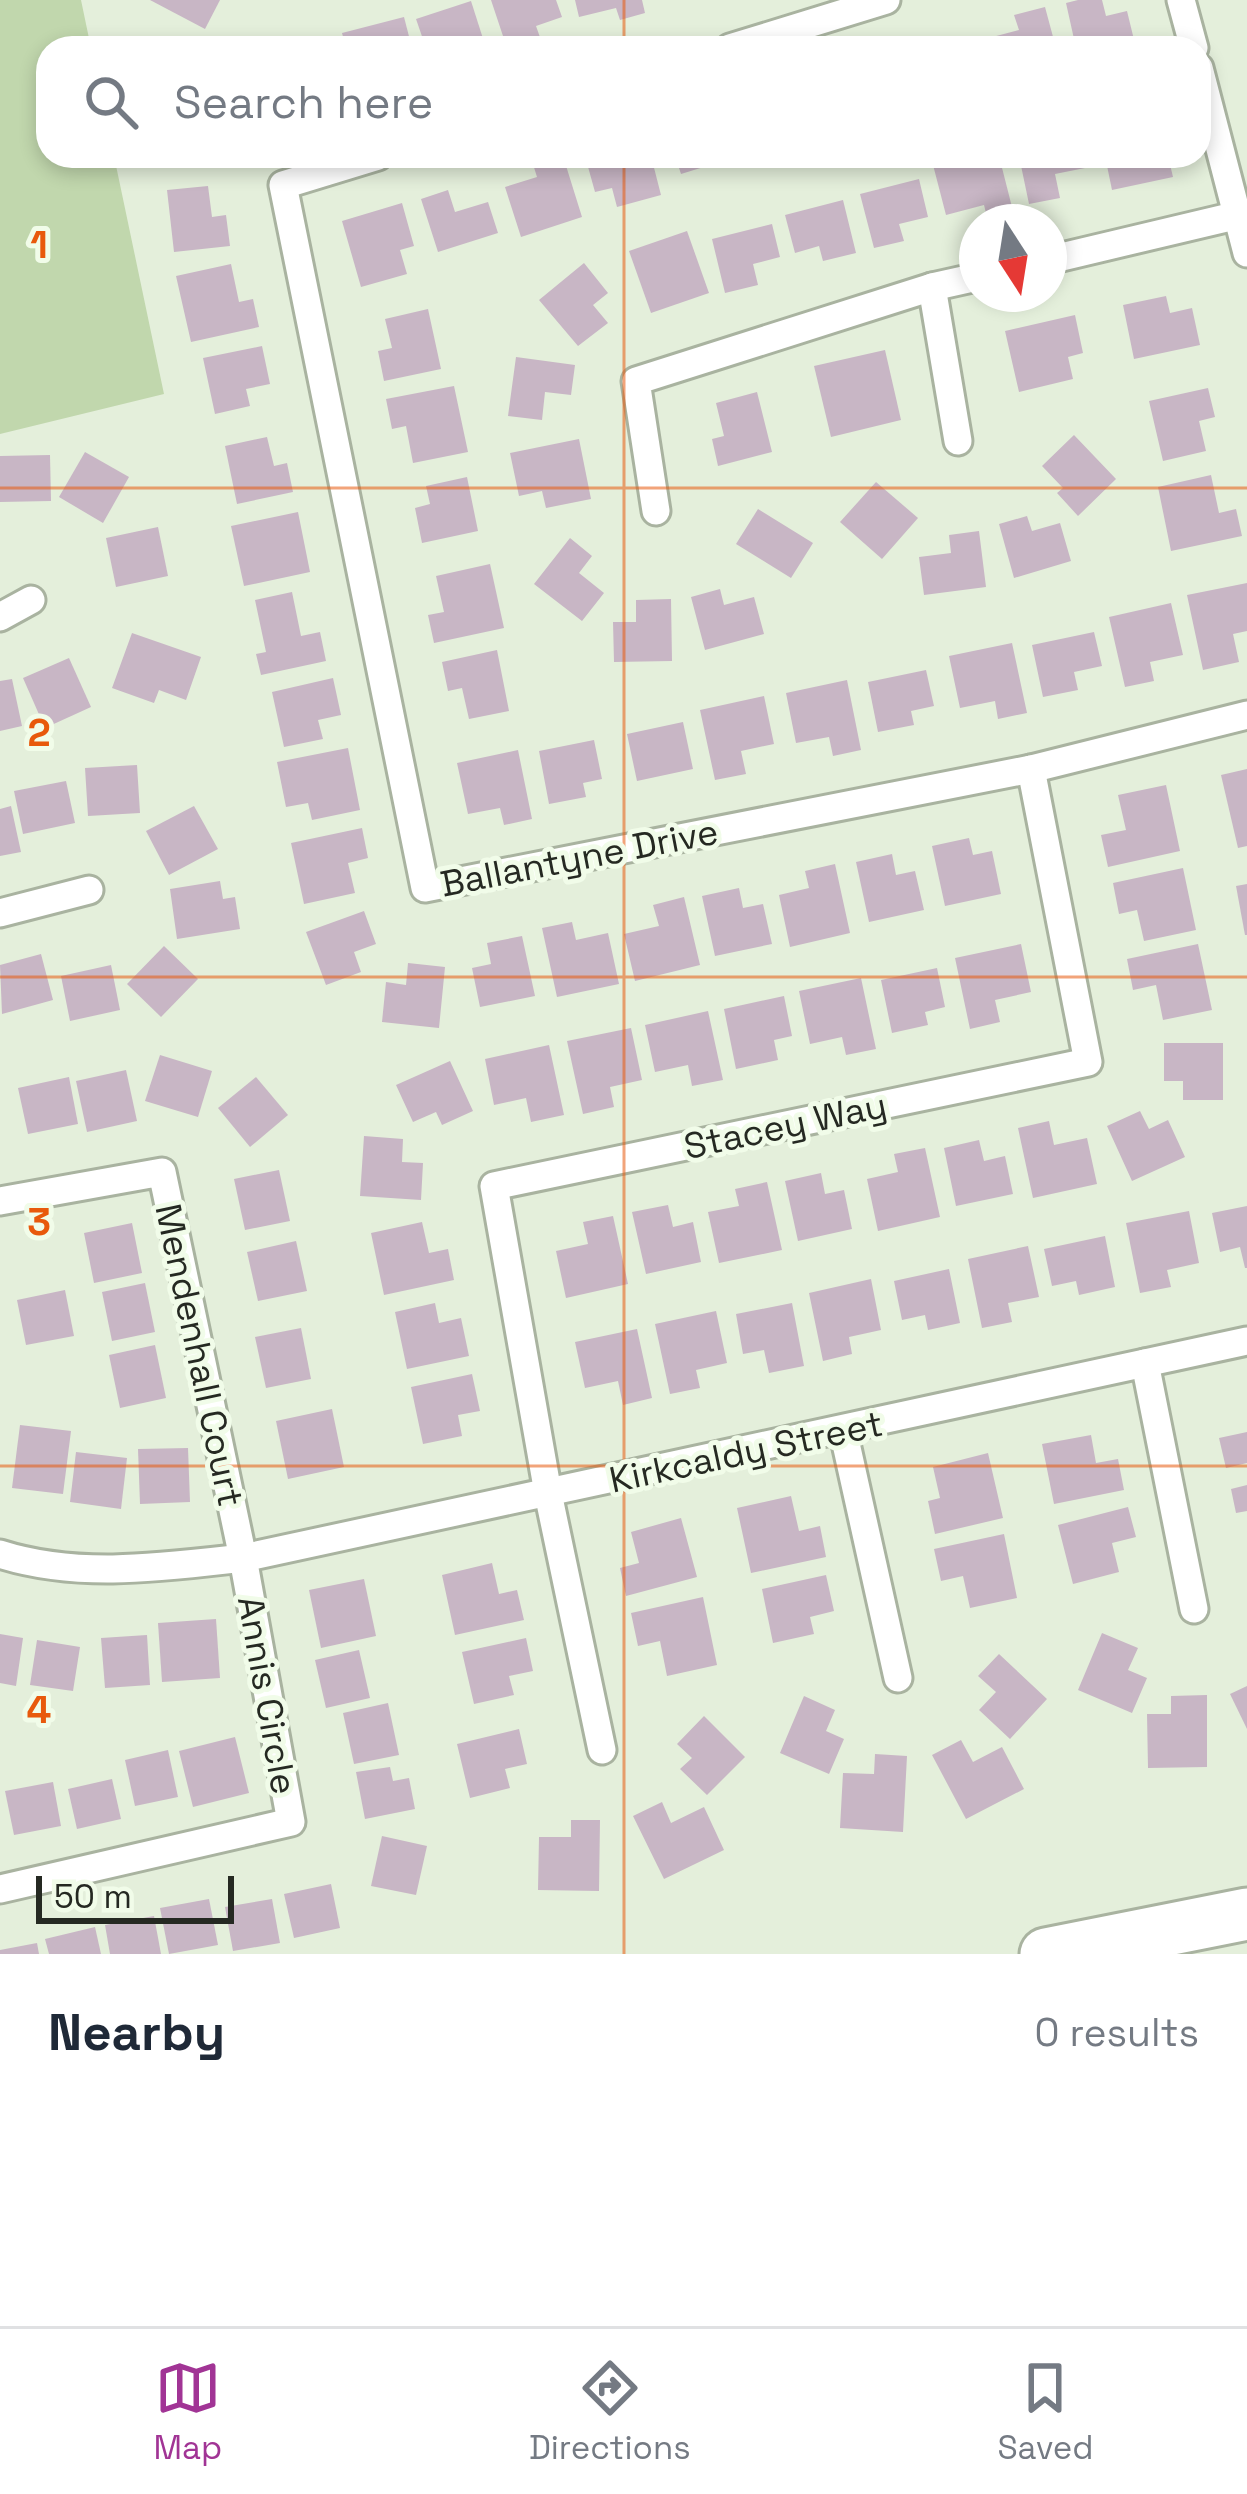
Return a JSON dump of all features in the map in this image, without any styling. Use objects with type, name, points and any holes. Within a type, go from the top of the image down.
[{"type":"highway","points":[[1046,1954],[1247,1914]]},
{"type":"street","points":[[769,36],[886,0]]},
{"type":"street","points":[[1180,0],[1190,36]]},
{"type":"street","points":[[1211,108],[1243,214],[1247,253]]},
{"type":"street","name":"Ballantyne Drive","points":[[339,168],[283,185],[424,889],[1031,769],[1247,715]]},
{"type":"street","points":[[1067,256],[1243,214]]},
{"type":"street","points":[[656,512],[636,382],[959,281]]},
{"type":"street","points":[[932,287],[958,441]]},
{"type":"street","points":[[0,617],[32,600]]},
{"type":"street","name":"Stacey Way","points":[[548,1493],[494,1186],[1088,1062],[1031,769]]},
{"type":"street","points":[[0,913],[89,890]]},
{"type":"street","name":"Mendenhall Court","points":[[0,1201],[162,1172],[244,1558]]},
{"type":"street","name":"Kirkcaldy Street","points":[[0,1553],[29,1563],[140,1570],[244,1558],[1247,1341]]},
{"type":"street","points":[[1145,1363],[1194,1609]]},
{"type":"street","points":[[843,1430],[898,1678]]},
{"type":"street","points":[[548,1493],[602,1750]]},
{"type":"street","name":"Annis Circle","points":[[0,1889],[291,1822],[244,1558]]},
{"type":"green space","points":[[0,0],[81,0],[88,36],[36,36],[36,168],[117,168],[164,394],[0,434]]},
{"type":"building","points":[[150,0],[220,0],[205,29]]},
{"type":"building","points":[[491,0],[556,0],[562,17],[536,26],[540,36],[503,36]]},
{"type":"building","points":[[575,0],[642,0],[645,13],[620,20],[616,8],[579,17]]},
{"type":"building","points":[[1102,0],[1106,16],[1127,11],[1133,36],[1073,36],[1066,3]]},
{"type":"building","points":[[471,1],[482,36],[422,36],[416,19]]},
{"type":"building","points":[[1045,7],[1053,36],[996,36],[1019,30],[1014,15]]},
{"type":"building","points":[[404,17],[409,36],[343,36]]},
{"type":"building","points":[[534,168],[567,168],[582,217],[521,237],[505,187],[537,177]]},
{"type":"building","points":[[588,168],[654,168],[661,195],[617,207],[612,188],[595,192]]},
{"type":"building","points":[[934,168],[1002,168],[1011,204],[959,204],[959,212],[946,215]]},
{"type":"building","points":[[1022,168],[1085,168],[1055,174],[1060,198],[1029,204]]},
{"type":"building","points":[[1107,168],[1171,168],[1173,177],[1112,190]]},
{"type":"building","points":[[919,179],[928,217],[899,224],[904,241],[874,248],[860,194]]},
{"type":"building","points":[[208,186],[212,217],[226,215],[230,246],[174,252],[167,190]]},
{"type":"building","points":[[448,190],[455,212],[488,202],[498,233],[438,252],[421,199]]},
{"type":"building","points":[[843,200],[856,253],[823,261],[819,246],[795,253],[785,215]]},
{"type":"building","points":[[402,203],[414,246],[400,250],[407,274],[361,287],[342,221]]},
{"type":"building","points":[[772,224],[780,257],[753,264],[758,285],[725,293],[712,239]]},
{"type":"building","points":[[687,231],[709,293],[651,313],[629,251]]},
{"type":"building","points":[[584,263],[608,293],[593,305],[608,323],[578,346],[539,300]]},
{"type":"building","points":[[231,264],[239,302],[253,299],[259,327],[191,342],[176,276]]},
{"type":"building","points":[[1166,296],[1170,313],[1192,308],[1200,345],[1134,359],[1123,305]]},
{"type":"building","points":[[428,309],[441,369],[384,381],[378,351],[392,348],[385,319]]},
{"type":"building","points":[[1075,315],[1083,353],[1068,357],[1073,379],[1019,392],[1005,331]]},
{"type":"building","points":[[262,346],[270,384],[246,389],[250,406],[215,414],[203,358]]},
{"type":"building","points":[[885,350],[901,420],[831,437],[814,366]]},
{"type":"building","points":[[516,357],[575,365],[571,395],[545,392],[542,420],[508,416]]},
{"type":"building","points":[[454,386],[468,452],[413,463],[406,426],[392,429],[386,399]]},
{"type":"building","points":[[1208,388],[1215,417],[1199,421],[1206,451],[1163,461],[1149,401]]},
{"type":"building","points":[[757,392],[772,452],[718,466],[712,439],[724,436],[716,403]]},
{"type":"building","points":[[1074,435],[1116,479],[1078,516],[1057,493],[1063,488],[1042,466]]},
{"type":"building","points":[[267,437],[274,466],[287,463],[293,492],[237,504],[225,446]]},
{"type":"building","points":[[579,439],[591,499],[546,508],[542,491],[519,496],[510,453]]},
{"type":"building","points":[[85,452],[129,477],[103,523],[59,497]]},
{"type":"building","points":[[50,455],[51,501],[0,502],[0,456]]},
{"type":"building","points":[[1211,475],[1219,513],[1236,509],[1242,536],[1171,551],[1158,487]]},
{"type":"building","points":[[467,477],[478,531],[422,543],[415,508],[430,504],[426,486]]},
{"type":"building","points":[[876,482],[918,518],[882,559],[840,522]]},
{"type":"building","points":[[758,509],[813,543],[791,578],[736,544]]},
{"type":"building","points":[[298,512],[310,572],[244,586],[231,526]]},
{"type":"building","points":[[1027,516],[1032,531],[1060,523],[1071,561],[1014,578],[999,524]]},
{"type":"building","points":[[158,527],[168,576],[116,587],[106,538]]},
{"type":"building","points":[[979,531],[986,587],[924,595],[919,557],[951,553],[949,535]]},
{"type":"building","points":[[570,538],[592,556],[579,573],[604,593],[582,621],[534,584]]},
{"type":"building","points":[[490,564],[504,628],[434,643],[428,615],[444,612],[436,576]]},
{"type":"building","points":[[1247,583],[1247,631],[1233,634],[1239,662],[1203,670],[1187,595]]},
{"type":"building","points":[[720,589],[724,605],[754,597],[764,634],[705,650],[691,597]]},
{"type":"building","points":[[292,592],[301,636],[320,632],[326,661],[261,675],[256,654],[266,652],[255,600]]},
{"type":"building","points":[[671,599],[672,661],[614,662],[613,622],[636,622],[636,600]]},
{"type":"building","points":[[1171,603],[1183,655],[1150,662],[1154,681],[1125,687],[1109,617]]},
{"type":"building","points":[[1094,632],[1102,666],[1074,672],[1078,690],[1043,697],[1032,645]]},
{"type":"building","points":[[132,633],[201,657],[186,700],[159,690],[154,703],[112,688]]},
{"type":"building","points":[[1012,643],[1027,713],[998,719],[995,701],[960,708],[949,656]]},
{"type":"building","points":[[497,650],[509,711],[469,719],[462,688],[448,691],[442,662]]},
{"type":"building","points":[[69,658],[91,707],[45,728],[23,678]]},
{"type":"building","points":[[926,670],[934,706],[911,711],[914,725],[878,732],[868,682]]},
{"type":"building","points":[[333,678],[341,715],[318,720],[323,739],[284,747],[272,692]]},
{"type":"building","points":[[12,679],[22,726],[0,731],[0,681]]},
{"type":"building","points":[[847,680],[861,750],[833,756],[829,737],[796,743],[786,693]]},
{"type":"building","points":[[764,696],[774,744],[741,751],[746,774],[715,780],[700,710]]},
{"type":"building","points":[[683,722],[693,769],[637,781],[627,734]]},
{"type":"building","points":[[594,740],[602,779],[583,783],[586,797],[549,804],[539,751]]},
{"type":"building","points":[[348,748],[360,810],[312,820],[308,803],[286,807],[277,762]]},
{"type":"building","points":[[518,750],[532,819],[504,825],[500,808],[468,814],[457,763]]},
{"type":"building","points":[[137,765],[140,813],[88,816],[85,768]]},
{"type":"building","points":[[1247,769],[1247,846],[1238,848],[1221,775]]},
{"type":"building","points":[[66,781],[75,823],[23,834],[14,791]]},
{"type":"building","points":[[1166,785],[1180,851],[1108,867],[1101,835],[1126,830],[1118,795]]},
{"type":"building","points":[[11,806],[21,852],[0,856],[0,809]]},
{"type":"building","points":[[194,806],[218,849],[169,875],[146,831]]},
{"type":"building","points":[[362,828],[368,858],[348,863],[355,893],[304,904],[291,843]]},
{"type":"building","points":[[969,838],[973,855],[992,851],[1001,894],[945,906],[932,846]]},
{"type":"building","points":[[892,854],[896,875],[915,871],[924,910],[869,922],[856,862]]},
{"type":"building","points":[[835,864],[850,933],[790,947],[779,895],[809,888],[805,871]]},
{"type":"building","points":[[1183,868],[1196,930],[1144,941],[1137,910],[1119,914],[1113,883]]},
{"type":"building","points":[[220,881],[223,899],[235,897],[240,929],[177,939],[170,889]]},
{"type":"building","points":[[1247,884],[1247,935],[1245,935],[1236,886]]},
{"type":"building","points":[[739,888],[743,908],[763,904],[772,944],[715,956],[702,896]]},
{"type":"building","points":[[684,897],[700,965],[635,981],[624,934],[659,926],[653,905]]},
{"type":"building","points":[[364,911],[376,944],[354,952],[361,972],[326,985],[306,932]]},
{"type":"building","points":[[572,922],[576,940],[608,933],[619,984],[557,997],[542,928]]},
{"type":"building","points":[[522,936],[535,996],[480,1007],[472,968],[491,964],[487,943]]},
{"type":"building","points":[[1021,944],[1031,992],[995,1000],[1000,1022],[970,1029],[955,958]]},
{"type":"building","points":[[1198,944],[1212,1010],[1163,1020],[1156,985],[1133,990],[1127,959]]},
{"type":"building","points":[[164,946],[198,979],[161,1017],[127,984]]},
{"type":"building","points":[[41,954],[53,1000],[2,1014],[0,965]]},
{"type":"building","points":[[408,963],[445,967],[439,1028],[382,1022],[386,982],[406,985]]},
{"type":"building","points":[[111,965],[120,1010],[70,1021],[61,976]]},
{"type":"building","points":[[937,968],[945,1007],[925,1012],[928,1025],[892,1033],[881,980]]},
{"type":"building","points":[[861,978],[876,1049],[846,1055],[842,1037],[810,1044],[799,991]]},
{"type":"building","points":[[784,996],[792,1036],[774,1040],[778,1060],[736,1069],[724,1009]]},
{"type":"building","points":[[708,1011],[723,1080],[692,1086],[688,1065],[655,1072],[645,1025]]},
{"type":"building","points":[[631,1028],[642,1080],[610,1087],[614,1107],[583,1114],[567,1041]]},
{"type":"building","points":[[1164,1043],[1223,1043],[1223,1100],[1183,1100],[1183,1081],[1164,1081]]},
{"type":"building","points":[[549,1045],[564,1115],[531,1122],[526,1098],[494,1105],[485,1059]]},
{"type":"building","points":[[160,1055],[212,1071],[198,1117],[145,1101]]},
{"type":"building","points":[[450,1061],[473,1111],[442,1125],[436,1112],[413,1122],[396,1085]]},
{"type":"building","points":[[126,1070],[137,1121],[87,1132],[76,1081]]},
{"type":"building","points":[[69,1077],[78,1124],[28,1134],[18,1088]]},
{"type":"building","points":[[256,1077],[288,1115],[250,1147],[218,1108]]},
{"type":"building","points":[[1140,1111],[1149,1129],[1168,1120],[1185,1157],[1132,1181],[1107,1126]]},
{"type":"building","points":[[1049,1121],[1054,1145],[1087,1138],[1097,1184],[1033,1198],[1018,1128]]},
{"type":"building","points":[[364,1136],[403,1139],[402,1162],[423,1163],[421,1200],[360,1196]]},
{"type":"building","points":[[979,1140],[984,1161],[1005,1156],[1013,1194],[956,1206],[944,1148]]},
{"type":"building","points":[[925,1148],[940,1217],[878,1231],[867,1179],[898,1172],[894,1154]]},
{"type":"building","points":[[279,1170],[290,1221],[245,1230],[234,1179]]},
{"type":"building","points":[[821,1173],[825,1194],[844,1190],[852,1229],[798,1241],[785,1181]]},
{"type":"building","points":[[767,1182],[782,1250],[719,1263],[708,1212],[739,1206],[735,1189]]},
{"type":"building","points":[[668,1205],[673,1227],[693,1222],[701,1262],[646,1274],[632,1212]]},
{"type":"building","points":[[1247,1206],[1245,1268],[1240,1247],[1220,1252],[1212,1213]]},
{"type":"building","points":[[1189,1211],[1199,1263],[1167,1270],[1171,1287],[1140,1293],[1126,1223]]},
{"type":"building","points":[[613,1216],[628,1284],[566,1298],[556,1251],[588,1244],[583,1222]]},
{"type":"building","points":[[422,1222],[429,1253],[448,1249],[454,1280],[384,1295],[371,1233]]},
{"type":"building","points":[[132,1223],[142,1273],[94,1283],[84,1233]]},
{"type":"building","points":[[1105,1236],[1115,1287],[1079,1295],[1076,1281],[1052,1286],[1044,1249]]},
{"type":"building","points":[[296,1241],[307,1291],[258,1301],[247,1252]]},
{"type":"building","points":[[1028,1246],[1039,1297],[1008,1303],[1012,1322],[982,1328],[968,1259]]},
{"type":"building","points":[[949,1269],[960,1323],[928,1330],[925,1315],[902,1320],[894,1281]]},
{"type":"building","points":[[871,1279],[881,1330],[849,1337],[852,1354],[823,1361],[809,1293]]},
{"type":"building","points":[[145,1283],[155,1332],[112,1341],[102,1292]]},
{"type":"building","points":[[65,1290],[74,1336],[26,1345],[17,1300]]},
{"type":"building","points":[[435,1303],[439,1323],[461,1318],[469,1356],[407,1369],[395,1312]]},
{"type":"building","points":[[792,1303],[804,1366],[769,1373],[764,1350],[743,1354],[736,1314]]},
{"type":"building","points":[[716,1311],[727,1363],[696,1370],[700,1388],[670,1394],[655,1324]]},
{"type":"building","points":[[301,1328],[311,1379],[266,1388],[255,1337]]},
{"type":"building","points":[[637,1329],[652,1398],[623,1405],[618,1381],[585,1388],[575,1342]]},
{"type":"building","points":[[155,1345],[166,1398],[120,1408],[109,1355]]},
{"type":"building","points":[[472,1374],[480,1411],[458,1415],[462,1436],[423,1444],[411,1387]]},
{"type":"building","points":[[332,1409],[344,1467],[288,1479],[276,1421]]},
{"type":"building","points":[[20,1425],[71,1431],[63,1494],[12,1488]]},
{"type":"building","points":[[1247,1432],[1247,1463],[1226,1468],[1219,1438]]},
{"type":"building","points":[[1091,1435],[1096,1463],[1118,1459],[1124,1490],[1054,1504],[1042,1444]]},
{"type":"building","points":[[188,1448],[190,1502],[140,1504],[138,1449]]},
{"type":"building","points":[[76,1452],[127,1458],[121,1509],[70,1502]]},
{"type":"building","points":[[988,1453],[1003,1518],[935,1534],[928,1501],[940,1498],[933,1467]]},
{"type":"building","points":[[1247,1485],[1247,1511],[1236,1513],[1231,1489]]},
{"type":"building","points":[[791,1496],[799,1531],[820,1526],[826,1557],[751,1573],[737,1508]]},
{"type":"building","points":[[1128,1507],[1136,1537],[1112,1543],[1119,1572],[1073,1584],[1058,1525]]},
{"type":"building","points":[[681,1518],[697,1577],[626,1596],[620,1568],[639,1563],[631,1532]]},
{"type":"building","points":[[1004,1534],[1017,1598],[970,1608],[963,1576],[941,1581],[934,1549]]},
{"type":"building","points":[[492,1563],[499,1594],[517,1590],[524,1620],[455,1635],[442,1575]]},
{"type":"building","points":[[826,1575],[834,1611],[810,1617],[814,1634],[773,1643],[762,1589]]},
{"type":"building","points":[[364,1579],[376,1636],[321,1648],[309,1590]]},
{"type":"building","points":[[703,1597],[717,1665],[667,1676],[660,1641],[638,1646],[631,1613]]},
{"type":"building","points":[[216,1619],[220,1678],[162,1682],[158,1623]]},
{"type":"building","points":[[1102,1633],[1138,1648],[1128,1670],[1147,1678],[1132,1713],[1078,1690]]},
{"type":"building","points":[[0,1634],[23,1638],[16,1686],[0,1683]]},
{"type":"building","points":[[147,1635],[150,1685],[105,1688],[101,1638]]},
{"type":"building","points":[[526,1638],[533,1671],[509,1676],[514,1695],[474,1704],[462,1652]]},
{"type":"building","points":[[37,1640],[80,1647],[73,1691],[30,1685]]},
{"type":"building","points":[[359,1650],[370,1698],[326,1708],[315,1660]]},
{"type":"building","points":[[999,1654],[1047,1699],[1010,1739],[979,1710],[996,1692],[978,1676]]},
{"type":"building","points":[[1247,1686],[1247,1729],[1230,1694]]},
{"type":"building","points":[[1207,1695],[1207,1767],[1148,1768],[1147,1714],[1171,1714],[1171,1696]]},
{"type":"building","points":[[804,1696],[835,1710],[826,1731],[844,1739],[829,1774],[780,1753]]},
{"type":"building","points":[[388,1703],[399,1755],[354,1764],[343,1713]]},
{"type":"building","points":[[704,1716],[745,1757],[707,1795],[680,1769],[692,1758],[677,1744]]},
{"type":"building","points":[[519,1729],[527,1764],[505,1769],[510,1788],[470,1798],[457,1744]]},
{"type":"building","points":[[235,1737],[249,1793],[193,1807],[179,1751]]},
{"type":"building","points":[[961,1740],[973,1762],[1002,1747],[1024,1789],[966,1819],[932,1755]]},
{"type":"building","points":[[168,1750],[178,1797],[135,1806],[125,1760]]},
{"type":"building","points":[[875,1754],[907,1756],[903,1832],[840,1828],[843,1773],[874,1774]]},
{"type":"building","points":[[390,1767],[393,1781],[409,1778],[415,1809],[365,1819],[356,1772]]},
{"type":"building","points":[[112,1779],[121,1819],[77,1829],[68,1789]]},
{"type":"building","points":[[53,1782],[61,1826],[14,1835],[5,1791]]},
{"type":"building","points":[[662,1802],[671,1823],[704,1807],[724,1850],[664,1879],[633,1816]]},
{"type":"building","points":[[571,1820],[600,1820],[599,1891],[538,1890],[539,1837],[571,1837]]},
{"type":"building","points":[[382,1836],[427,1846],[416,1895],[371,1886]]},
{"type":"building","points":[[331,1884],[340,1928],[294,1938],[284,1894]]},
{"type":"building","points":[[209,1899],[218,1945],[169,1954],[160,1908]]},
{"type":"building","points":[[272,1899],[280,1943],[233,1951],[225,1907]]},
{"type":"building","points":[[154,1916],[161,1954],[110,1954],[105,1925]]},
{"type":"building","points":[[95,1927],[101,1954],[49,1954],[45,1939]]},
{"type":"building","points":[[37,1943],[39,1954],[0,1954],[0,1950]]}]
